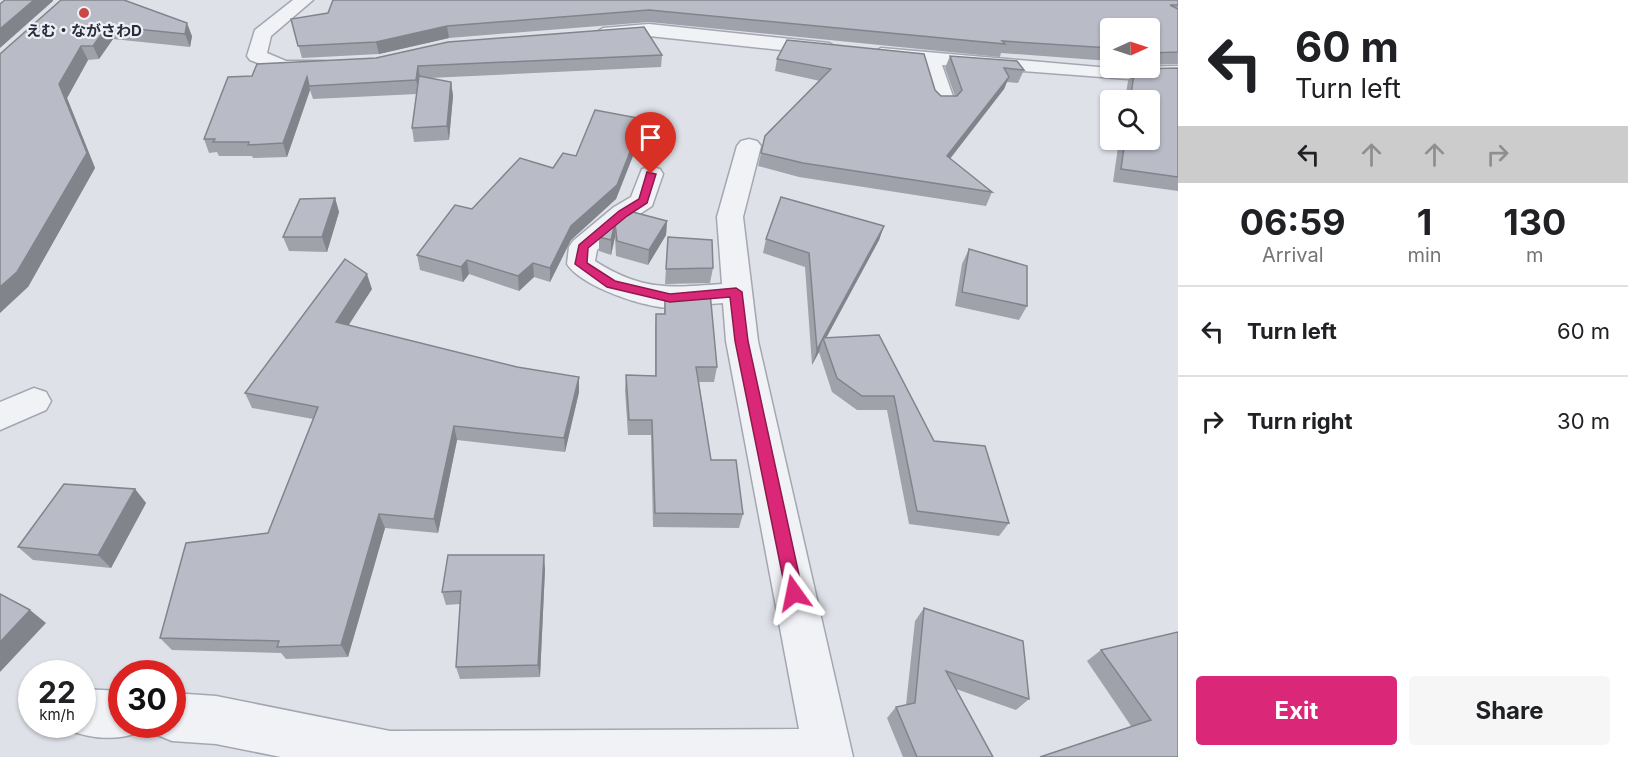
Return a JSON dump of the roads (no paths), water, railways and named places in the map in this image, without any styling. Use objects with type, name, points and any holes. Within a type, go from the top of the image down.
[{"type":"street","points":[[304,0],[262,34],[257,56],[284,67],[332,64]]},
{"type":"street","points":[[583,35],[649,30],[930,59],[1141,74],[1178,72]]},
{"type":"street","points":[[930,59],[944,102]]},
{"type":"street","points":[[186,718],[216,720],[390,755],[828,755],[742,341],[730,217],[749,146]]},
{"type":"street","points":[[651,174],[643,201],[623,213],[583,247],[581,264],[611,284],[670,298],[736,292]]},
{"type":"street","points":[[0,417],[34,401]]},
{"type":"place","name":"えむ・ながさわD","points":[[84,13]]}]
